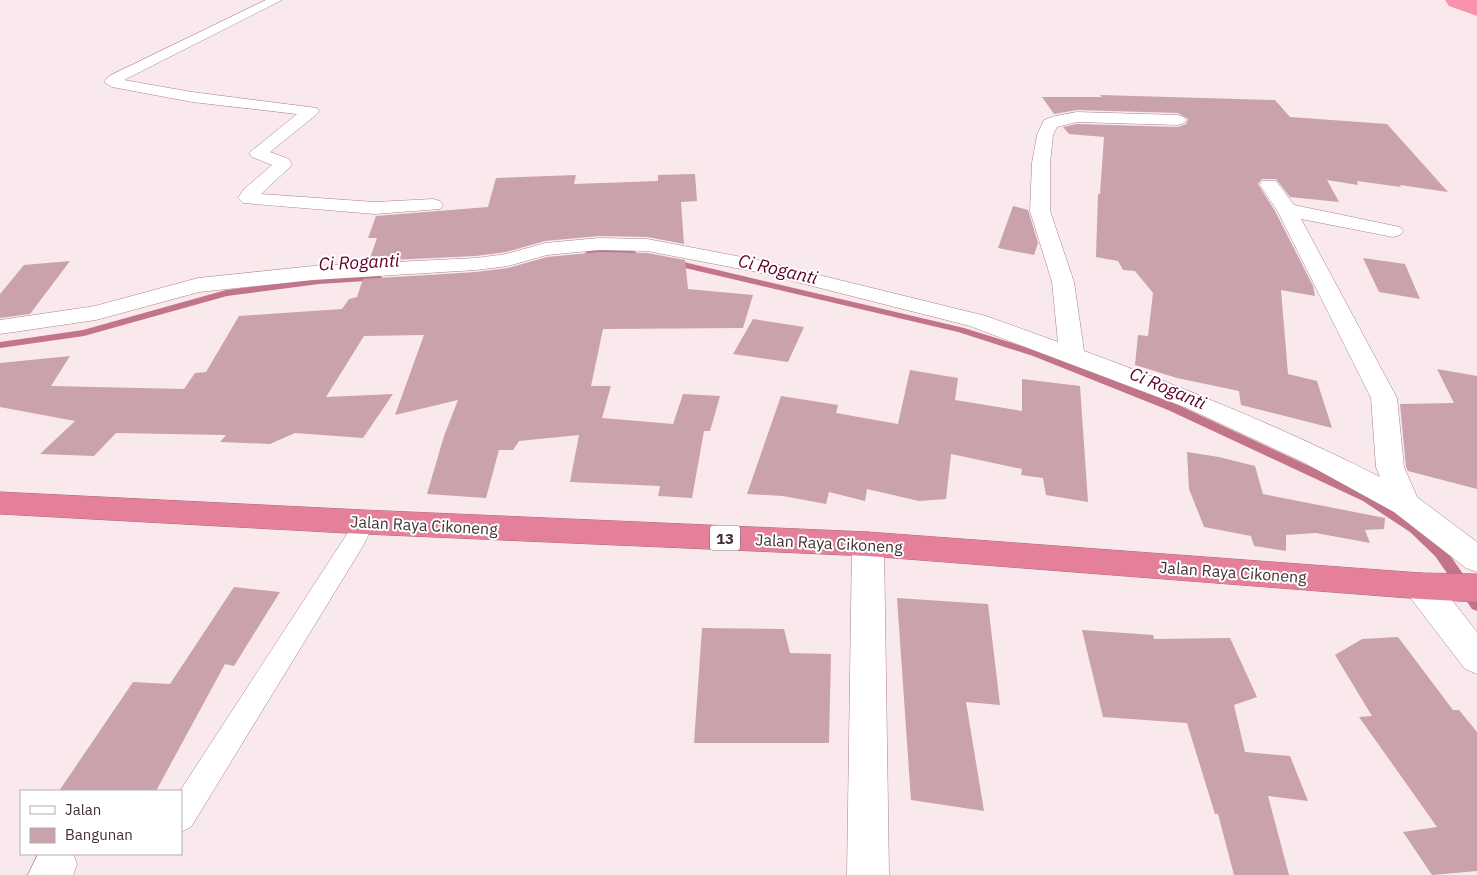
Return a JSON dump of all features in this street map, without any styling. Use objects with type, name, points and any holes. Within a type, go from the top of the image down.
[{"type":"highway","name":"Jalan Raya Cikoneng","points":[[0,503],[364,522],[868,544],[1449,587]]},
{"type":"street","points":[[276,0],[112,82],[192,97],[312,111],[258,153],[283,163],[283,165],[252,193],[248,198],[250,199],[376,208],[433,205]]},
{"type":"street","points":[[1072,355],[1063,282],[1040,211],[1041,163],[1045,135],[1050,124],[1061,119],[1077,117],[1178,120]]},
{"type":"street","points":[[1269,185],[1287,210],[1384,398],[1390,467],[1405,504]]},
{"type":"street","points":[[1287,210],[1393,231]]},
{"type":"street","points":[[0,327],[96,313],[198,285],[313,273],[476,264],[508,260],[545,249],[618,244],[647,245],[758,266],[978,321],[1072,355],[1196,402],[1304,451],[1405,504],[1477,559]]},
{"type":"street","points":[[868,544],[868,875]]},
{"type":"street","points":[[1449,587],[1477,658]]},
{"type":"lane","points":[[182,815],[350,548],[364,522]]},
{"type":"building","points":[[1100,95],[1275,100],[1290,117],[1387,124],[1448,192],[1400,185],[1401,187],[1357,181],[1358,185],[1327,180],[1339,202],[1290,197],[1276,179],[1262,179],[1258,184],[1275,211],[1313,286],[1315,296],[1281,290],[1288,374],[1317,381],[1332,428],[1241,405],[1239,391],[1177,378],[1135,365],[1138,335],[1148,336],[1153,293],[1135,271],[1123,270],[1118,261],[1096,257],[1098,194],[1100,194],[1104,137],[1069,134],[1063,127],[1077,124],[1178,127],[1186,124],[1188,119],[1178,113],[1077,110],[1054,114],[1042,97],[1102,97]]},
{"type":"building","points":[[695,174],[697,201],[681,202],[684,244],[647,237],[599,236],[545,241],[506,252],[476,256],[369,261],[377,238],[368,238],[376,216],[488,207],[496,178],[576,175],[574,184],[658,181],[658,175]]},
{"type":"building","points":[[1013,206],[1028,210],[1038,243],[1034,255],[998,248]]},
{"type":"building","points":[[599,252],[647,253],[685,260],[688,289],[753,295],[743,328],[603,329],[591,386],[611,386],[602,418],[673,424],[683,394],[720,396],[710,431],[704,431],[692,498],[658,496],[660,486],[570,482],[579,435],[519,441],[513,450],[499,450],[486,498],[427,494],[444,436],[458,400],[395,415],[424,335],[364,336],[326,397],[393,394],[363,438],[295,433],[270,444],[220,442],[226,435],[116,433],[94,456],[40,454],[75,421],[0,407],[0,363],[70,356],[51,386],[184,389],[195,373],[206,372],[239,316],[342,309],[349,299],[357,297],[363,279],[476,272],[508,268],[547,257]]},
{"type":"building","points":[[1363,258],[1405,264],[1420,299],[1379,292]]},
{"type":"building","points":[[70,261],[30,314],[0,318],[0,294],[24,265]]},
{"type":"building","points":[[753,319],[804,327],[788,362],[733,354]]},
{"type":"building","points":[[1437,369],[1477,376],[1477,489],[1408,471],[1406,467],[1400,404],[1454,403]]},
{"type":"building","points":[[910,370],[958,378],[955,400],[1022,411],[1022,379],[1080,386],[1088,502],[1046,495],[1043,478],[1021,475],[1022,469],[951,454],[946,499],[919,501],[867,489],[865,501],[829,492],[826,504],[783,496],[747,494],[781,396],[838,405],[836,413],[898,424]]},
{"type":"building","points":[[1187,452],[1219,457],[1255,466],[1263,494],[1385,518],[1384,529],[1365,530],[1370,543],[1316,533],[1286,535],[1286,551],[1254,546],[1251,536],[1204,527],[1189,489]]},
{"type":"building","points":[[234,587],[280,592],[234,666],[225,664],[157,790],[60,790],[133,682],[170,684]]},
{"type":"building","points":[[897,598],[988,604],[1000,705],[966,702],[984,811],[911,800]]},
{"type":"building","points":[[702,628],[784,629],[790,653],[831,654],[829,743],[694,743]]},
{"type":"building","points":[[1082,630],[1153,635],[1154,639],[1230,638],[1257,697],[1234,705],[1245,752],[1290,756],[1308,801],[1268,796],[1289,875],[1234,875],[1218,814],[1215,814],[1187,723],[1103,717]]},
{"type":"building","points":[[1398,637],[1453,710],[1459,710],[1477,732],[1477,871],[1432,875],[1403,832],[1437,827],[1359,717],[1372,716],[1335,655],[1362,639]]},
{"type":"waterway","points":[[1459,0],[1477,7]]},
{"type":"waterway","name":"Ci Roganti","points":[[588,254],[614,252],[634,254]]},
{"type":"waterway","name":"Ci Roganti","points":[[671,262],[961,330],[1037,354],[1172,407],[1367,498],[1414,529],[1440,552],[1477,605]]},
{"type":"waterway","name":"Ci Roganti","points":[[0,345],[84,333],[226,293],[319,281],[379,278]]}]
